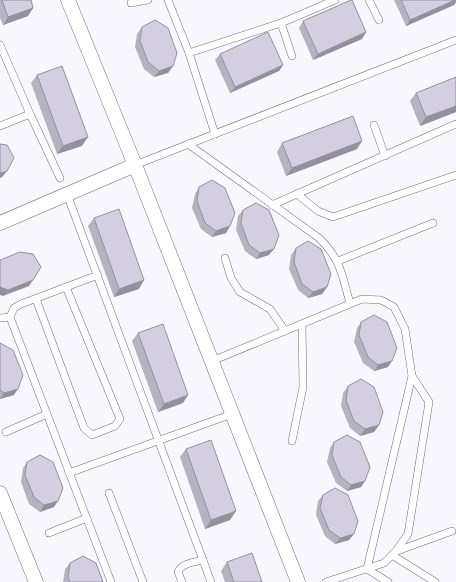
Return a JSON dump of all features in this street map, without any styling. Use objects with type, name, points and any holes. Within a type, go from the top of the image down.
[{"type":"street","points":[[68,0],[135,165],[298,582]]},
{"type":"street","points":[[0,223],[135,165]]},
{"type":"street","points":[[0,494],[36,582]]},
{"type":"lane","points":[[131,3],[148,0]]},
{"type":"lane","points":[[168,0],[189,53],[215,134]]},
{"type":"lane","points":[[189,53],[282,23],[335,0]]},
{"type":"lane","points":[[369,0],[379,20]]},
{"type":"lane","points":[[282,23],[292,56]]},
{"type":"lane","points":[[135,165],[456,40]]},
{"type":"lane","points":[[0,46],[60,178]]},
{"type":"lane","points":[[0,126],[30,114]]},
{"type":"lane","points":[[272,205],[456,124]]},
{"type":"lane","points":[[374,125],[385,156]]},
{"type":"lane","points":[[188,144],[319,238],[329,248],[338,261],[350,303]]},
{"type":"lane","points":[[297,194],[318,211],[333,218],[456,175]]},
{"type":"lane","points":[[68,194],[211,582]]},
{"type":"lane","points":[[338,261],[434,224]]},
{"type":"lane","points":[[225,258],[231,278],[240,292],[270,309],[285,331]]},
{"type":"lane","points":[[98,275],[14,308],[10,317],[111,582]]},
{"type":"lane","points":[[36,299],[84,428],[92,435],[115,426],[120,419],[66,288]]},
{"type":"lane","points":[[212,362],[362,299],[381,300],[394,307],[404,329],[412,376],[367,568]]},
{"type":"lane","points":[[0,318],[10,317]]},
{"type":"lane","points":[[292,441],[303,387],[302,324]]},
{"type":"lane","points":[[326,582],[384,563],[394,553],[408,534],[429,402],[412,376]]},
{"type":"lane","points":[[6,432],[47,414]]},
{"type":"lane","points":[[69,473],[232,414]]},
{"type":"lane","points":[[109,493],[143,582]]},
{"type":"lane","points":[[49,533],[87,518]]},
{"type":"lane","points":[[394,553],[452,531]]},
{"type":"lane","points":[[394,553],[436,582]]},
{"type":"lane","points":[[182,582],[178,572],[180,569],[183,566],[203,560]]},
{"type":"lane","points":[[367,568],[388,582]]},
{"type":"building","points":[[2,0],[31,0],[33,8],[8,17]]},
{"type":"building","points":[[351,0],[366,32],[318,54],[303,21]]},
{"type":"building","points":[[401,0],[455,0],[410,20]]},
{"type":"building","points":[[155,20],[168,28],[177,53],[173,66],[159,71],[148,62],[140,41],[142,27]]},
{"type":"building","points":[[268,32],[283,65],[235,87],[220,54]]},
{"type":"building","points":[[62,66],[88,137],[63,146],[37,75]]},
{"type":"building","points":[[456,77],[456,106],[426,117],[416,93]]},
{"type":"building","points":[[353,116],[362,141],[292,168],[282,143]]},
{"type":"building","points":[[0,144],[7,145],[14,158],[7,171],[0,173]]},
{"type":"building","points":[[212,180],[225,188],[235,213],[230,226],[216,231],[205,223],[197,201],[199,187]]},
{"type":"building","points":[[256,203],[269,210],[279,235],[274,249],[260,253],[249,245],[241,223],[243,210]]},
{"type":"building","points":[[119,209],[144,280],[119,289],[94,218]]},
{"type":"building","points":[[308,241],[321,249],[331,274],[327,287],[313,292],[302,284],[294,262],[296,248]]},
{"type":"building","points":[[20,252],[33,254],[41,267],[33,280],[8,290],[0,287],[0,260]]},
{"type":"building","points":[[374,315],[387,322],[397,348],[392,361],[378,365],[368,357],[359,335],[361,322]]},
{"type":"building","points":[[163,324],[188,395],[164,404],[138,333]]},
{"type":"building","points":[[0,343],[13,350],[23,375],[18,389],[4,393],[0,390]]},
{"type":"building","points":[[361,379],[374,387],[383,412],[379,425],[365,429],[354,421],[346,400],[348,386]]},
{"type":"building","points":[[347,435],[360,442],[370,467],[365,481],[351,485],[341,477],[332,455],[334,442]]},
{"type":"building","points":[[211,440],[236,511],[211,520],[186,449]]},
{"type":"building","points":[[40,455],[53,462],[63,488],[58,501],[44,505],[34,497],[25,475],[27,462]]},
{"type":"building","points":[[335,488],[348,495],[358,521],[354,534],[340,538],[329,530],[320,508],[323,495]]},
{"type":"building","points":[[252,553],[262,582],[234,582],[227,562]]},
{"type":"building","points":[[83,556],[96,563],[103,582],[70,582],[68,577],[70,563]]}]
